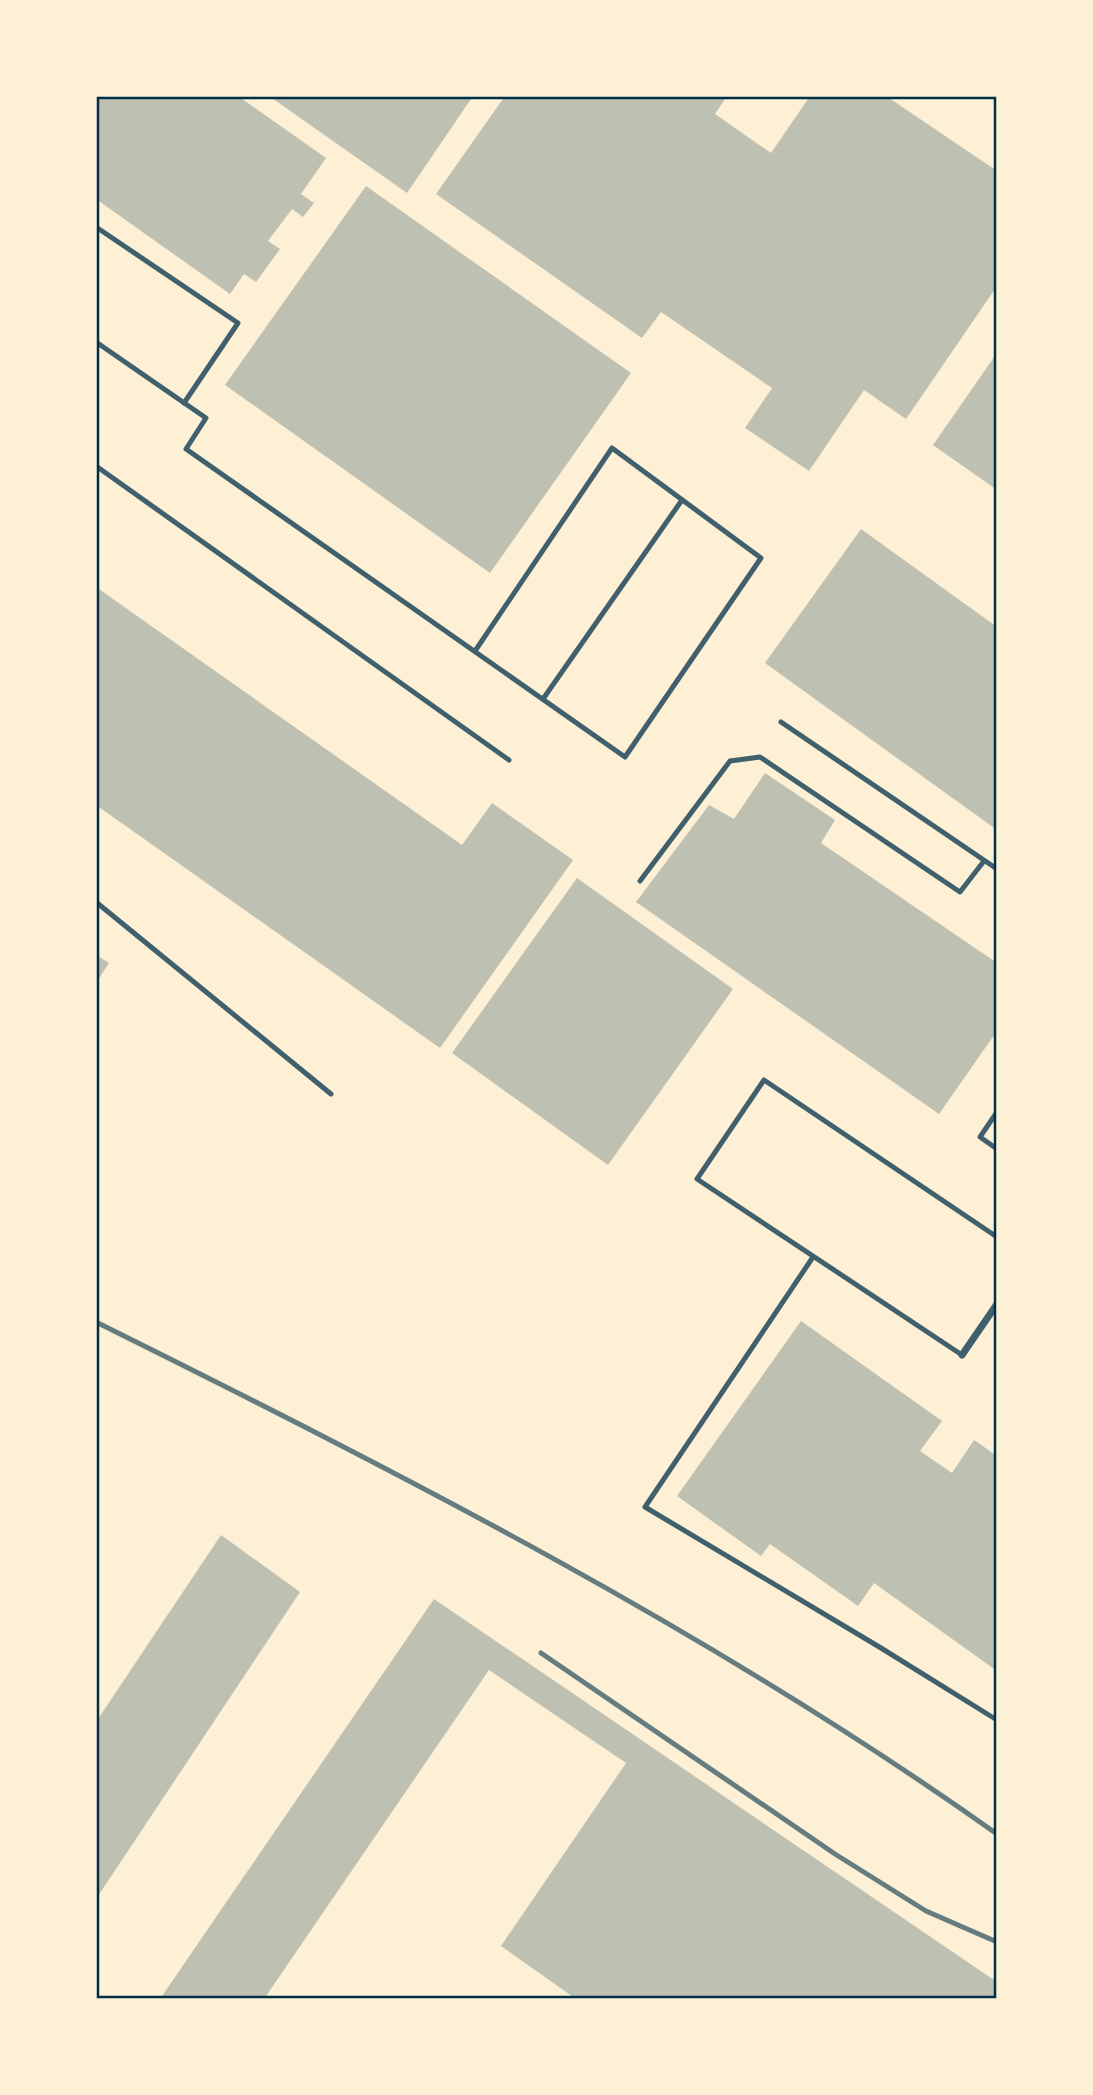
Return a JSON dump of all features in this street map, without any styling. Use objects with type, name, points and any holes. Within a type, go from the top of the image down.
[{"type":"street","points":[[962,1355],[997,1304]]},
{"type":"lane","points":[[96,228],[238,323],[184,403]]},
{"type":"lane","points":[[96,342],[206,418],[186,449],[625,757],[761,558],[612,448],[475,651]]},
{"type":"lane","points":[[96,466],[509,760]]},
{"type":"lane","points":[[543,699],[682,500]]},
{"type":"lane","points":[[781,722],[997,869]]},
{"type":"lane","points":[[640,881],[730,761],[760,757],[960,892],[985,861]]},
{"type":"lane","points":[[96,902],[331,1094]]},
{"type":"lane","points":[[962,1355],[696,1179],[764,1080],[997,1237]]},
{"type":"lane","points":[[997,1112],[980,1137],[997,1149]]},
{"type":"lane","points":[[814,1257],[645,1507],[997,1720]]},
{"type":"building","points":[[96,96],[238,96],[326,158],[301,194],[314,203],[303,217],[292,209],[268,241],[280,249],[256,282],[244,274],[230,294],[96,199]]},
{"type":"building","points":[[269,96],[473,96],[407,193]]},
{"type":"building","points":[[505,96],[727,96],[715,114],[771,153],[810,96],[886,96],[997,171],[997,286],[906,419],[864,390],[809,471],[745,428],[772,388],[661,312],[642,338],[436,194]]},
{"type":"building","points":[[366,186],[631,373],[490,573],[225,385]]},
{"type":"building","points":[[997,353],[997,490],[933,445]]},
{"type":"building","points":[[861,529],[997,627],[997,830],[765,663]]},
{"type":"building","points":[[96,587],[462,845],[492,803],[573,860],[440,1048],[96,805]]},
{"type":"building","points":[[765,773],[835,820],[821,843],[997,963],[997,1031],[939,1114],[636,902],[709,805],[734,819]]},
{"type":"building","points":[[577,878],[733,989],[608,1165],[452,1053]]},
{"type":"building","points":[[96,955],[109,963],[96,983]]},
{"type":"building","points":[[801,1321],[942,1421],[920,1451],[952,1473],[974,1440],[997,1456],[997,1671],[874,1583],[858,1606],[770,1544],[761,1556],[677,1496]]},
{"type":"building","points":[[221,1535],[300,1592],[96,1899],[96,1722]]},
{"type":"building","points":[[434,1599],[997,1982],[997,1999],[576,1999],[501,1946],[626,1763],[489,1670],[264,1999],[160,1999]]},
{"type":"railway","points":[[96,1322],[328,1439],[557,1560],[780,1691],[997,1834]]},
{"type":"railway","points":[[541,1653],[835,1854],[926,1911],[997,1942]]}]
